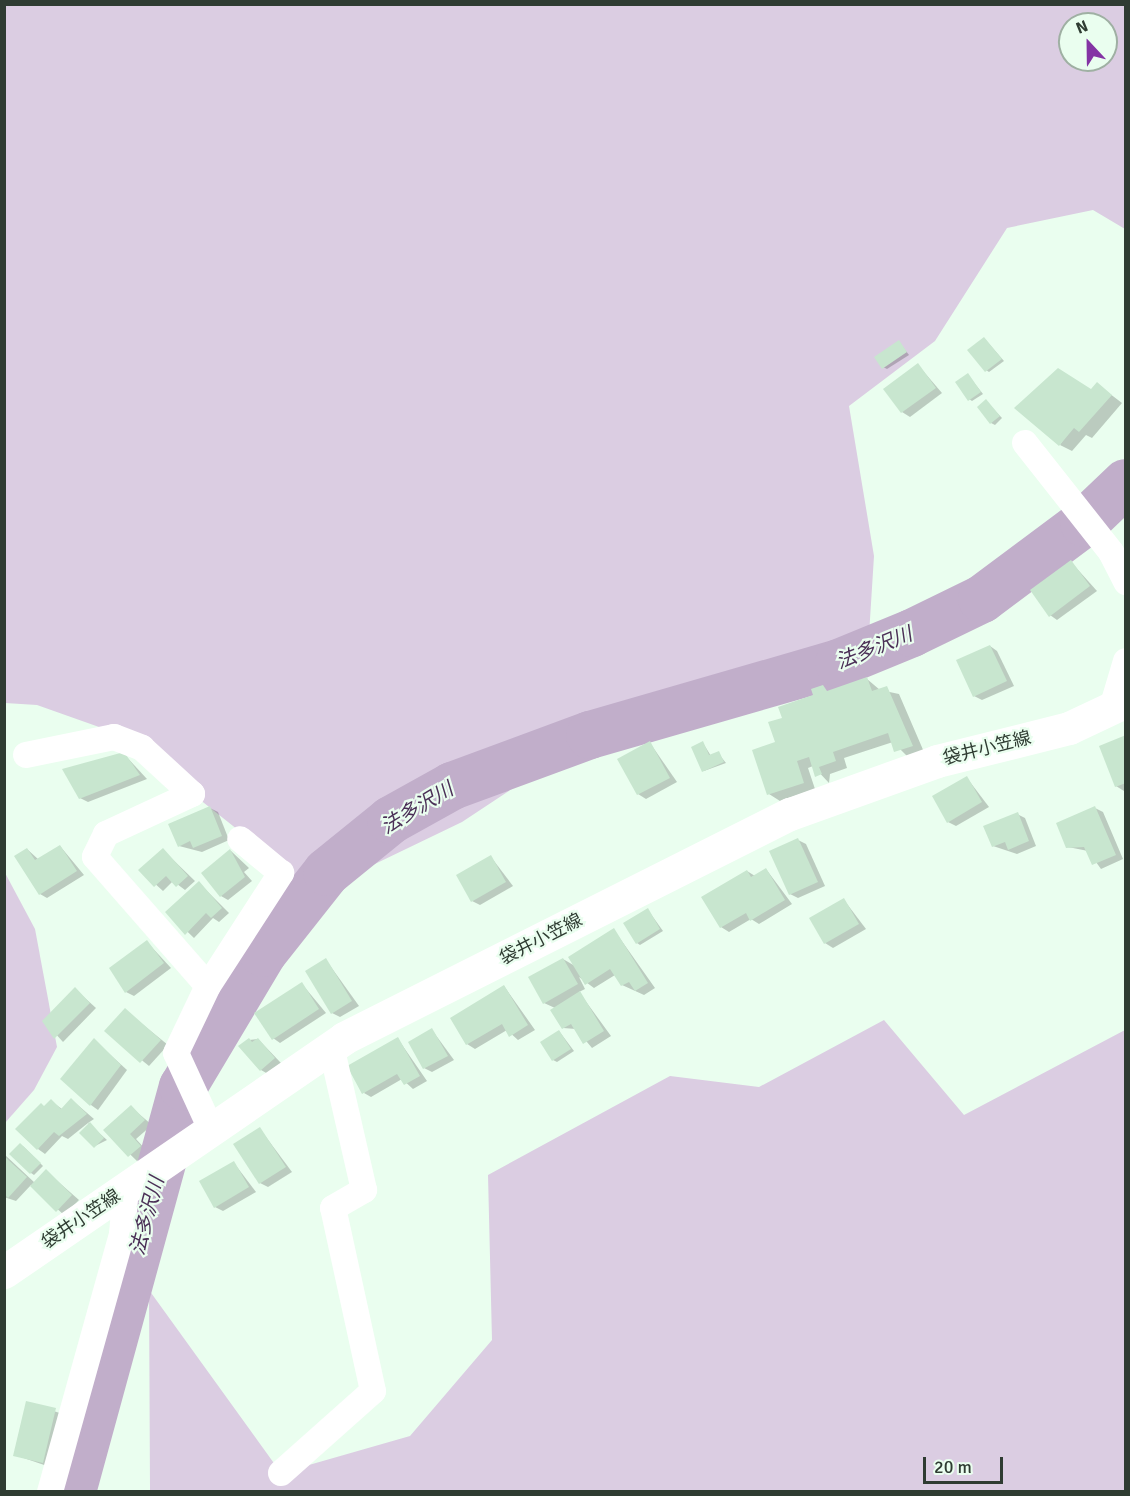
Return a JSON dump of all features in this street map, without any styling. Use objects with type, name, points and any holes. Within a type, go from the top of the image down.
[{"type":"main road","name":"袋井小笠線","points":[[4,1272],[210,1127],[331,1046],[790,814],[937,761],[1069,728],[1119,704]]},
{"type":"street","points":[[1025,443],[1112,552],[1125,582]]},
{"type":"street","points":[[1119,704],[1125,661]]},
{"type":"street","points":[[26,755],[114,738],[141,748],[192,794],[106,834],[95,857],[208,986]]},
{"type":"street","points":[[210,1127],[176,1053],[208,986],[281,873],[240,839]]},
{"type":"street","points":[[281,1473],[373,1391],[333,1208],[364,1190],[331,1046]]},
{"type":"street","points":[[50,1491],[122,1234],[126,1188]]},
{"type":"shaded area","points":[[4,5],[1125,5],[1125,229],[1093,210],[1007,228],[935,341],[849,406],[874,556],[869,635],[595,722],[518,785],[462,822],[323,889],[296,876],[116,733],[37,705],[5,703]]},
{"type":"shaded area","points":[[4,871],[35,929],[57,1047],[34,1090],[5,1123]]},
{"type":"shaded area","points":[[884,1020],[964,1115],[1125,1030],[1125,1491],[150,1491],[149,1290],[281,1473],[410,1436],[492,1340],[488,1175],[670,1076],[759,1087]]},
{"type":"building","points":[[984,337],[1002,359],[985,372],[967,350]]},
{"type":"building","points":[[899,340],[907,352],[882,369],[874,357]]},
{"type":"building","points":[[918,363],[936,388],[901,413],[883,389]]},
{"type":"building","points":[[1058,368],[1091,389],[1097,382],[1112,395],[1079,432],[1074,428],[1059,446],[1014,408]]},
{"type":"building","points":[[968,373],[981,392],[968,401],[955,382]]},
{"type":"building","points":[[986,399],[1000,416],[990,424],[977,407]]},
{"type":"building","points":[[1071,560],[1090,586],[1049,617],[1030,590]]},
{"type":"building","points":[[990,645],[1007,681],[973,697],[956,660]]},
{"type":"building","points":[[867,677],[872,691],[887,686],[913,746],[894,752],[888,733],[833,752],[836,761],[819,767],[822,774],[815,777],[809,757],[797,761],[804,783],[767,795],[752,750],[775,742],[768,722],[782,718],[778,707],[813,695],[811,689],[823,685],[827,691]]},
{"type":"building","points":[[1126,735],[1126,783],[1115,787],[1099,746]]},
{"type":"building","points":[[650,741],[670,778],[637,795],[617,759]]},
{"type":"building","points":[[703,741],[709,755],[719,751],[724,762],[702,772],[691,747]]},
{"type":"building","points":[[124,752],[140,775],[79,799],[62,769]]},
{"type":"building","points":[[967,776],[982,802],[947,823],[932,796]]},
{"type":"building","points":[[210,806],[222,836],[193,848],[190,841],[178,847],[168,824]]},
{"type":"building","points":[[1095,806],[1116,855],[1092,865],[1084,847],[1066,848],[1056,823]]},
{"type":"building","points":[[1018,812],[1029,841],[1008,850],[1005,842],[992,847],[983,826]]},
{"type":"building","points":[[798,838],[818,882],[789,895],[769,851]]},
{"type":"building","points":[[60,845],[77,871],[39,895],[14,856],[27,848],[35,860]]},
{"type":"building","points":[[163,848],[188,876],[176,887],[166,876],[154,887],[138,870]]},
{"type":"building","points":[[230,849],[245,877],[220,897],[201,873]]},
{"type":"building","points":[[491,855],[506,882],[471,902],[456,875]]},
{"type":"building","points":[[766,868],[785,900],[750,921],[746,913],[720,928],[701,897],[747,870],[751,877]]},
{"type":"building","points":[[199,881],[222,908],[211,918],[206,913],[185,935],[165,912]]},
{"type":"building","points":[[844,898],[859,924],[824,944],[809,918]]},
{"type":"building","points":[[648,908],[660,929],[636,944],[623,923]]},
{"type":"building","points":[[614,928],[648,983],[635,991],[629,982],[621,986],[610,969],[585,985],[568,957]]},
{"type":"building","points":[[147,940],[164,963],[125,993],[109,968]]},
{"type":"building","points":[[326,958],[352,1001],[331,1014],[305,971]]},
{"type":"building","points":[[563,958],[578,984],[543,1004],[528,977]]},
{"type":"building","points":[[302,982],[319,1009],[272,1040],[254,1013]]},
{"type":"building","points":[[504,985],[528,1025],[509,1037],[502,1024],[466,1045],[450,1018]]},
{"type":"building","points":[[75,987],[90,1003],[54,1039],[42,1021]]},
{"type":"building","points":[[580,991],[604,1031],[583,1044],[571,1024],[562,1029],[550,1010]]},
{"type":"building","points":[[125,1008],[161,1040],[140,1063],[104,1031]]},
{"type":"building","points":[[432,1028],[448,1056],[423,1069],[408,1042]]},
{"type":"building","points":[[559,1030],[571,1049],[552,1061],[540,1042]]},
{"type":"building","points":[[398,1037],[420,1076],[404,1085],[397,1074],[362,1094],[347,1066]]},
{"type":"building","points":[[94,1038],[121,1065],[90,1106],[60,1079]]},
{"type":"building","points":[[249,1038],[252,1042],[258,1038],[275,1058],[260,1071],[238,1046]]},
{"type":"building","points":[[71,1098],[87,1114],[59,1136],[54,1132],[37,1150],[15,1129],[41,1103],[44,1106],[51,1099],[61,1109]]},
{"type":"building","points":[[131,1105],[145,1120],[130,1134],[141,1146],[128,1157],[103,1130]]},
{"type":"building","points":[[90,1122],[104,1138],[94,1148],[79,1133]]},
{"type":"building","points":[[260,1127],[286,1167],[259,1184],[233,1144]]},
{"type":"building","points":[[20,1143],[41,1163],[30,1174],[9,1154]]},
{"type":"building","points":[[4,1156],[27,1177],[8,1198],[4,1194]]},
{"type":"building","points":[[234,1161],[249,1187],[214,1208],[199,1181]]},
{"type":"building","points":[[46,1169],[72,1195],[56,1212],[30,1186]]},
{"type":"building","points":[[26,1401],[56,1408],[43,1463],[13,1456]]},
{"type":"waterway","name":"法多沢川","points":[[72,1492],[183,1087],[263,953],[327,872],[391,820],[452,786],[590,735],[839,663],[912,633],[982,599],[1084,523],[1126,483]]}]
